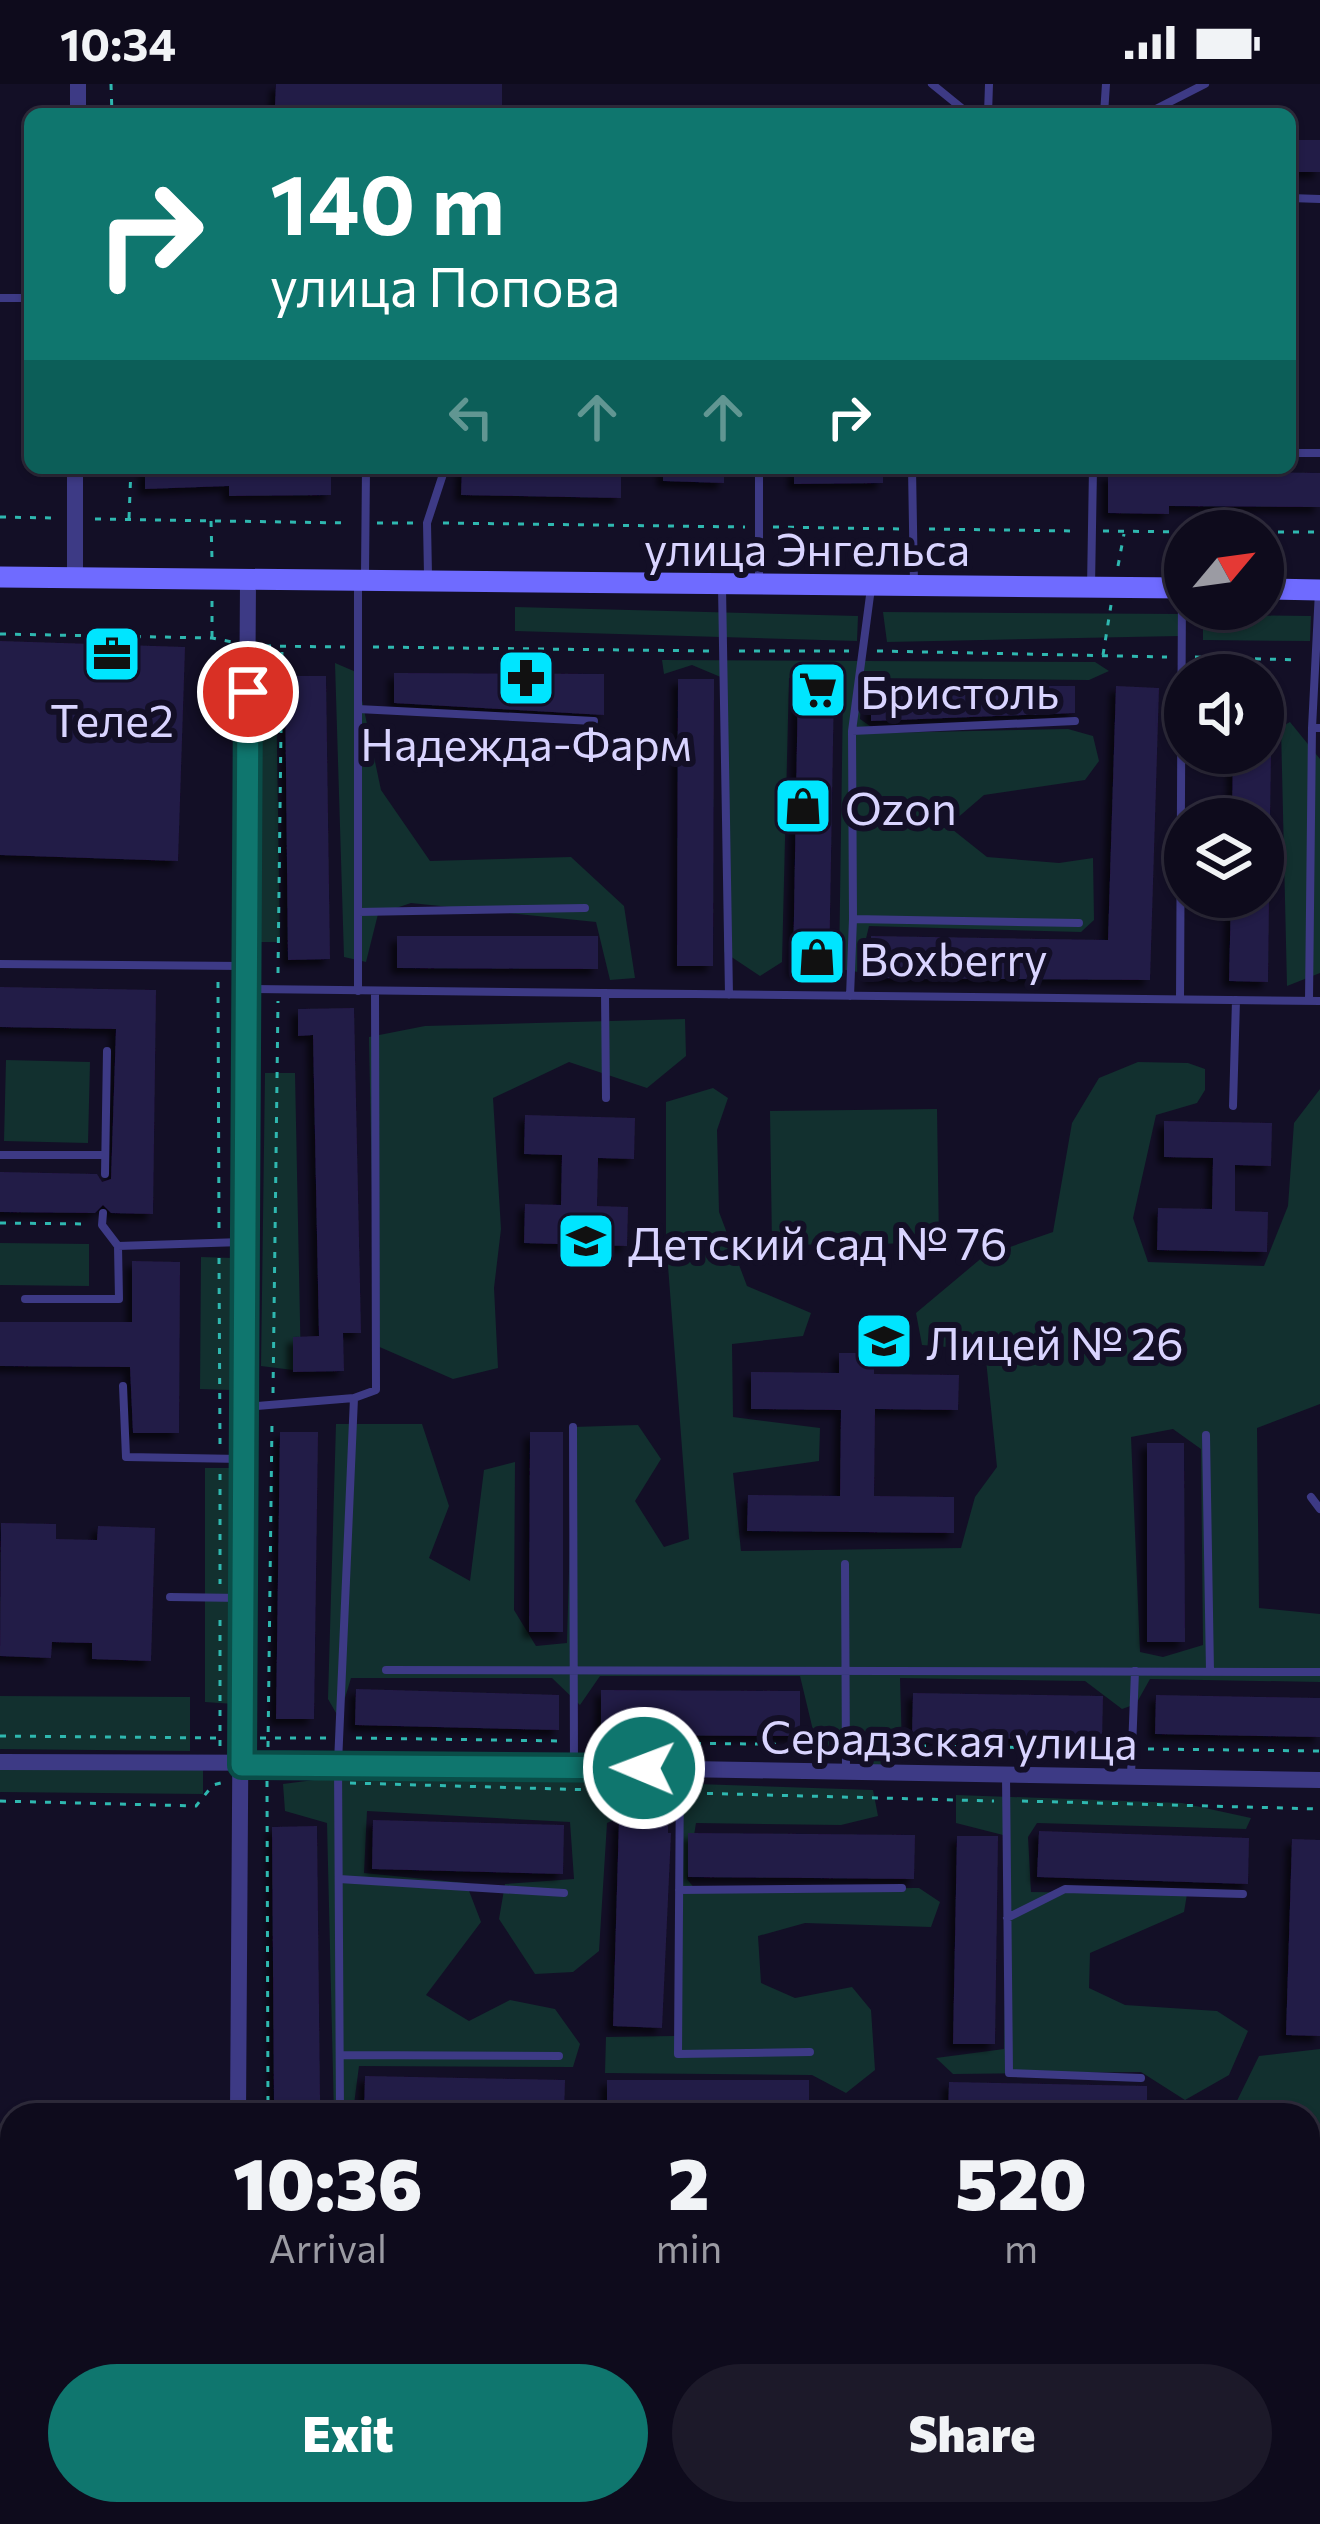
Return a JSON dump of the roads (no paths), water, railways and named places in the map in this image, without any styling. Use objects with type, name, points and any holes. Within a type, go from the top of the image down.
[{"type":"main road","points":[[0,578],[248,581]]},
{"type":"main road","name":"улица Энгельса","points":[[248,581],[1164,588]]},
{"type":"main road","points":[[1284,589],[1319,590]]},
{"type":"street","points":[[75,474],[75,579]]},
{"type":"street","points":[[238,2103],[248,581]]},
{"type":"street","name":"Серадзская улица","points":[[0,1762],[242,1774],[338,1763],[1320,1780]]},
{"type":"lane","points":[[932,84],[962,108]]},
{"type":"lane","points":[[1158,108],[1205,84]]},
{"type":"lane","points":[[358,991],[358,647],[366,474]]},
{"type":"lane","points":[[428,583],[427,523],[443,474]]},
{"type":"lane","points":[[759,474],[759,586]]},
{"type":"lane","points":[[912,474],[914,587]]},
{"type":"lane","points":[[1091,588],[1093,474]]},
{"type":"lane","points":[[722,585],[729,994]]},
{"type":"lane","points":[[850,996],[852,731],[871,586]]},
{"type":"lane","points":[[1309,1000],[1319,590]]},
{"type":"lane","points":[[1180,999],[1183,630]]},
{"type":"lane","points":[[358,709],[594,721]]},
{"type":"lane","points":[[852,731],[1075,721]]},
{"type":"lane","points":[[358,912],[585,908]]},
{"type":"lane","points":[[854,920],[1079,922]]},
{"type":"lane","points":[[0,964],[247,967]]},
{"type":"lane","points":[[247,989],[1320,1000]]},
{"type":"lane","points":[[244,1407],[355,1399],[376,1390],[375,992]]},
{"type":"lane","points":[[604,993],[606,1098]]},
{"type":"lane","points":[[1233,1106],[1236,1000]]},
{"type":"lane","points":[[105,1174],[107,1051]]},
{"type":"lane","points":[[0,1155],[105,1155]]},
{"type":"lane","points":[[25,1299],[119,1299],[118,1246],[102,1225],[103,1213]]},
{"type":"lane","points":[[118,1246],[244,1242]]},
{"type":"lane","points":[[123,1386],[126,1457],[244,1459]]},
{"type":"lane","points":[[340,2103],[338,1763],[355,1399]]},
{"type":"lane","points":[[573,1427],[574,1767]]},
{"type":"lane","points":[[1206,1435],[1210,1671]]},
{"type":"lane","points":[[1311,1497],[1320,1509]]},
{"type":"lane","points":[[845,1564],[846,1772]]},
{"type":"lane","points":[[170,1597],[243,1598]]},
{"type":"lane","points":[[386,1670],[1320,1672]]},
{"type":"lane","points":[[1131,1777],[1135,1671]]},
{"type":"lane","points":[[680,1769],[678,2054],[810,2052]]},
{"type":"lane","points":[[1006,1775],[1009,2074],[1141,2078]]},
{"type":"lane","points":[[339,1880],[564,1893]]},
{"type":"lane","points":[[679,1890],[902,1888]]},
{"type":"lane","points":[[1007,1918],[1065,1889],[1243,1894]]},
{"type":"lane","points":[[340,2055],[559,2056]]},
{"type":"place","name":"Теле2","points":[[112,654]]},
{"type":"place","name":"Надежда-Фарм","points":[[526,678]]},
{"type":"place","name":"Бристоль","points":[[818,690]]},
{"type":"place","name":"Ozon","points":[[803,806]]},
{"type":"place","name":"Boxberry","points":[[817,957]]},
{"type":"place","name":"Детский сад № 76","points":[[586,1241]]},
{"type":"place","name":"Лицей № 26","points":[[884,1341]]}]
